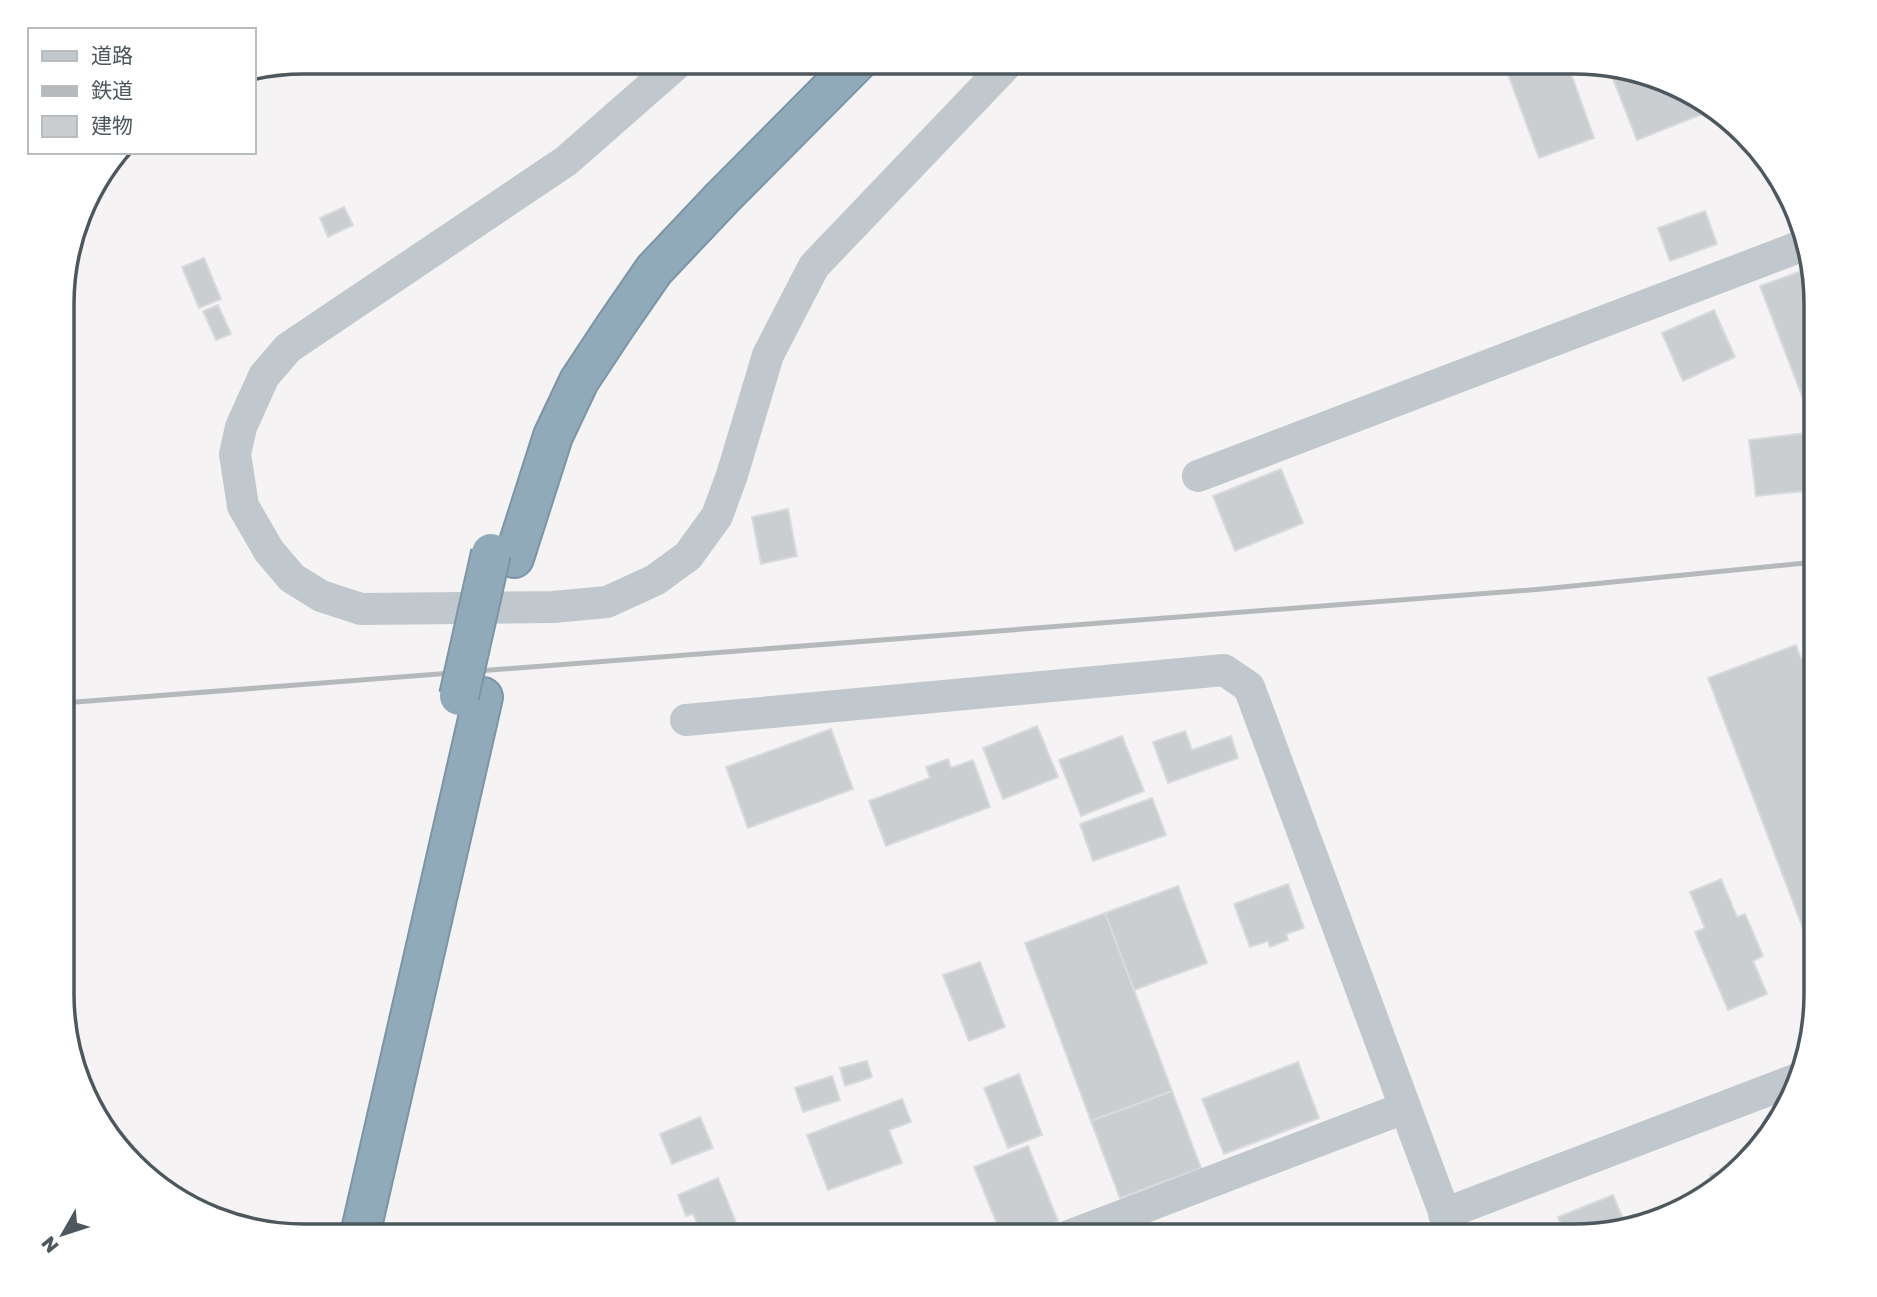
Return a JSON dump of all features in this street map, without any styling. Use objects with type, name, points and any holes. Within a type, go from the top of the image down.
[{"type":"highway","points":[[362,1223],[528,428],[557,368],[640,253],[814,74]]},
{"type":"highway","points":[[502,556],[579,381],[646,281],[723,197],[845,74]]},
{"type":"highway","points":[[341,1223],[471,697]]},
{"type":"street","points":[[665,74],[565,161],[288,348],[264,376],[242,428],[235,454],[243,506],[269,551],[292,578],[321,596],[361,609],[553,607],[593,604],[607,602],[655,580],[688,556],[717,516],[768,355],[814,265],[997,74]]},
{"type":"street","points":[[1198,476],[1797,248]]},
{"type":"street","points":[[686,720],[1224,670],[1249,687],[1448,1224]]},
{"type":"street","points":[[1451,1224],[1785,1084]]},
{"type":"street","points":[[1101,1224],[1404,1108]]},
{"type":"building","points":[[1508,74],[1571,74],[1594,138],[1539,158]]},
{"type":"building","points":[[1612,77],[1675,97],[1704,114],[1637,140]]},
{"type":"building","points":[[344,207],[353,225],[328,237],[320,218]]},
{"type":"building","points":[[1705,211],[1717,244],[1670,261],[1658,228]]},
{"type":"building","points":[[204,258],[221,299],[199,308],[182,267]]},
{"type":"building","points":[[1802,271],[1803,399],[1760,286]]},
{"type":"building","points":[[218,305],[231,334],[216,340],[203,311]]},
{"type":"building","points":[[1714,310],[1735,357],[1683,381],[1662,333]]},
{"type":"building","points":[[1803,433],[1803,491],[1756,496],[1749,440]]},
{"type":"building","points":[[1281,469],[1303,523],[1235,551],[1213,496]]},
{"type":"building","points":[[788,509],[797,556],[761,564],[752,517]]},
{"type":"building","points":[[1796,645],[1801,659],[1803,658],[1803,928],[1708,678]]},
{"type":"building","points":[[1037,726],[1058,777],[1003,799],[983,748]]},
{"type":"building","points":[[831,729],[853,789],[748,828],[726,767]]},
{"type":"building","points":[[1185,731],[1192,750],[1231,736],[1238,758],[1168,783],[1153,742]]},
{"type":"building","points":[[1122,736],[1144,791],[1081,816],[1059,760]]},
{"type":"building","points":[[948,759],[951,768],[973,760],[990,807],[886,846],[869,801],[930,778],[926,767]]},
{"type":"building","points":[[1152,798],[1166,835],[1093,861],[1080,824]]},
{"type":"building","points":[[1721,879],[1737,917],[1745,914],[1763,956],[1753,961],[1767,994],[1728,1010],[1695,932],[1705,928],[1690,892]]},
{"type":"building","points":[[1288,884],[1304,928],[1286,934],[1288,940],[1270,947],[1268,941],[1250,947],[1234,904]]},
{"type":"building","points":[[1178,886],[1207,963],[1134,990],[1105,913]]},
{"type":"building","points":[[1105,913],[1172,1091],[1091,1121],[1025,943]]},
{"type":"building","points":[[980,962],[1005,1027],[969,1041],[943,975]]},
{"type":"building","points":[[867,1061],[872,1077],[845,1086],[840,1068]]},
{"type":"building","points":[[1298,1062],[1319,1118],[1224,1154],[1202,1099]]},
{"type":"building","points":[[1019,1074],[1042,1135],[1008,1148],[984,1088]]},
{"type":"building","points":[[832,1076],[840,1100],[803,1112],[795,1088]]},
{"type":"building","points":[[1172,1091],[1201,1168],[1120,1198],[1091,1121]]},
{"type":"building","points":[[902,1099],[911,1122],[889,1130],[902,1163],[828,1190],[807,1135]]},
{"type":"building","points":[[700,1117],[713,1148],[672,1164],[660,1134]]},
{"type":"building","points":[[1028,1146],[1058,1221],[1051,1224],[997,1224],[974,1167]]},
{"type":"building","points":[[718,1178],[736,1223],[697,1223],[693,1214],[686,1216],[678,1195]]},
{"type":"building","points":[[1613,1195],[1622,1217],[1574,1224],[1561,1224],[1558,1217]]},
{"type":"railway","points":[[74,702],[1542,589],[1803,563]]}]
